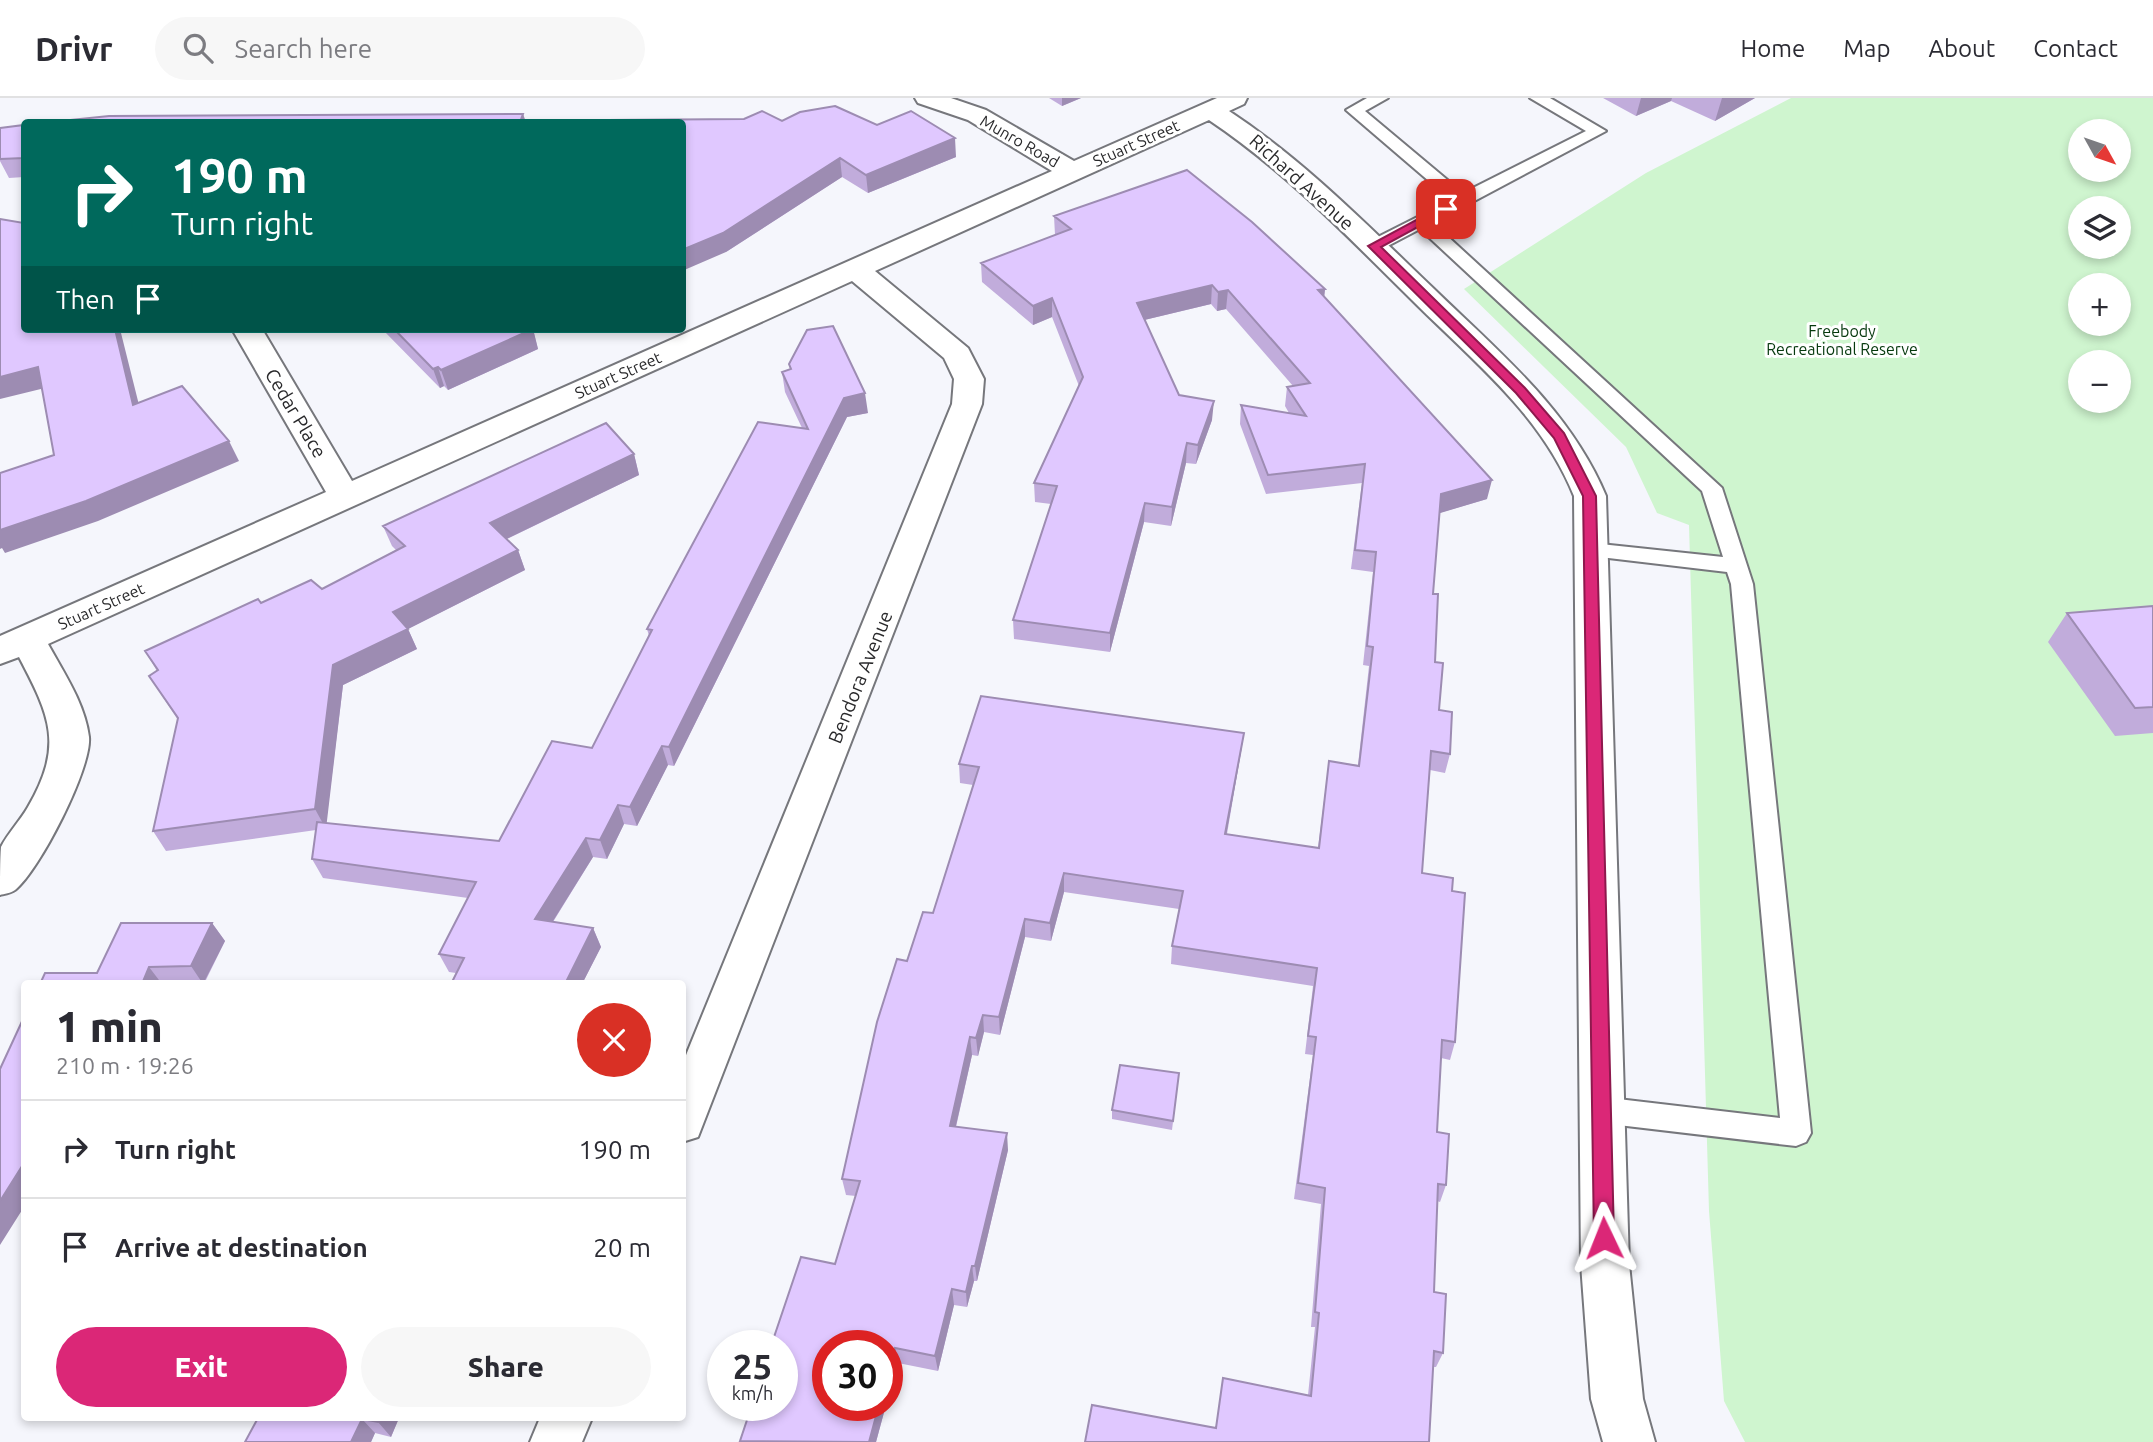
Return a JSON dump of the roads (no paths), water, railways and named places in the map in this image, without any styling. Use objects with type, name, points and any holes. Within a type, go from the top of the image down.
[{"type":"street","name":"Munro Road","points":[[927,98],[959,107],[977,116],[1073,172]]},
{"type":"street","name":"Stuart Street","points":[[14,645],[1224,104]]},
{"type":"street","name":"Richard Avenue","points":[[1224,104],[1261,143],[1374,246],[1521,391],[1560,436],[1590,496],[1605,1264],[1617,1399],[1629,1442]]},
{"type":"street","name":"Bendora Avenue","points":[[686,1112],[967,404],[969,379],[957,354],[855,269]]},
{"type":"street","name":"Cedar Place","points":[[249,333],[345,497]]},
{"type":"street","points":[[0,879],[54,796],[70,749],[66,722],[14,645]]},
{"type":"street","points":[[556,1442],[565,1421]]},
{"type":"lane","points":[[1380,98],[1354,110],[1462,201]]},
{"type":"lane","points":[[1374,246],[1598,131],[1538,98]]},
{"type":"lane","points":[[1421,221],[1712,488],[1742,584],[1796,1132],[1601,1110]]},
{"type":"lane","points":[[1591,550],[1736,566]]},
{"type":"park label","name":"Freebody Recreational Reserve","points":[[1842,340]]}]
